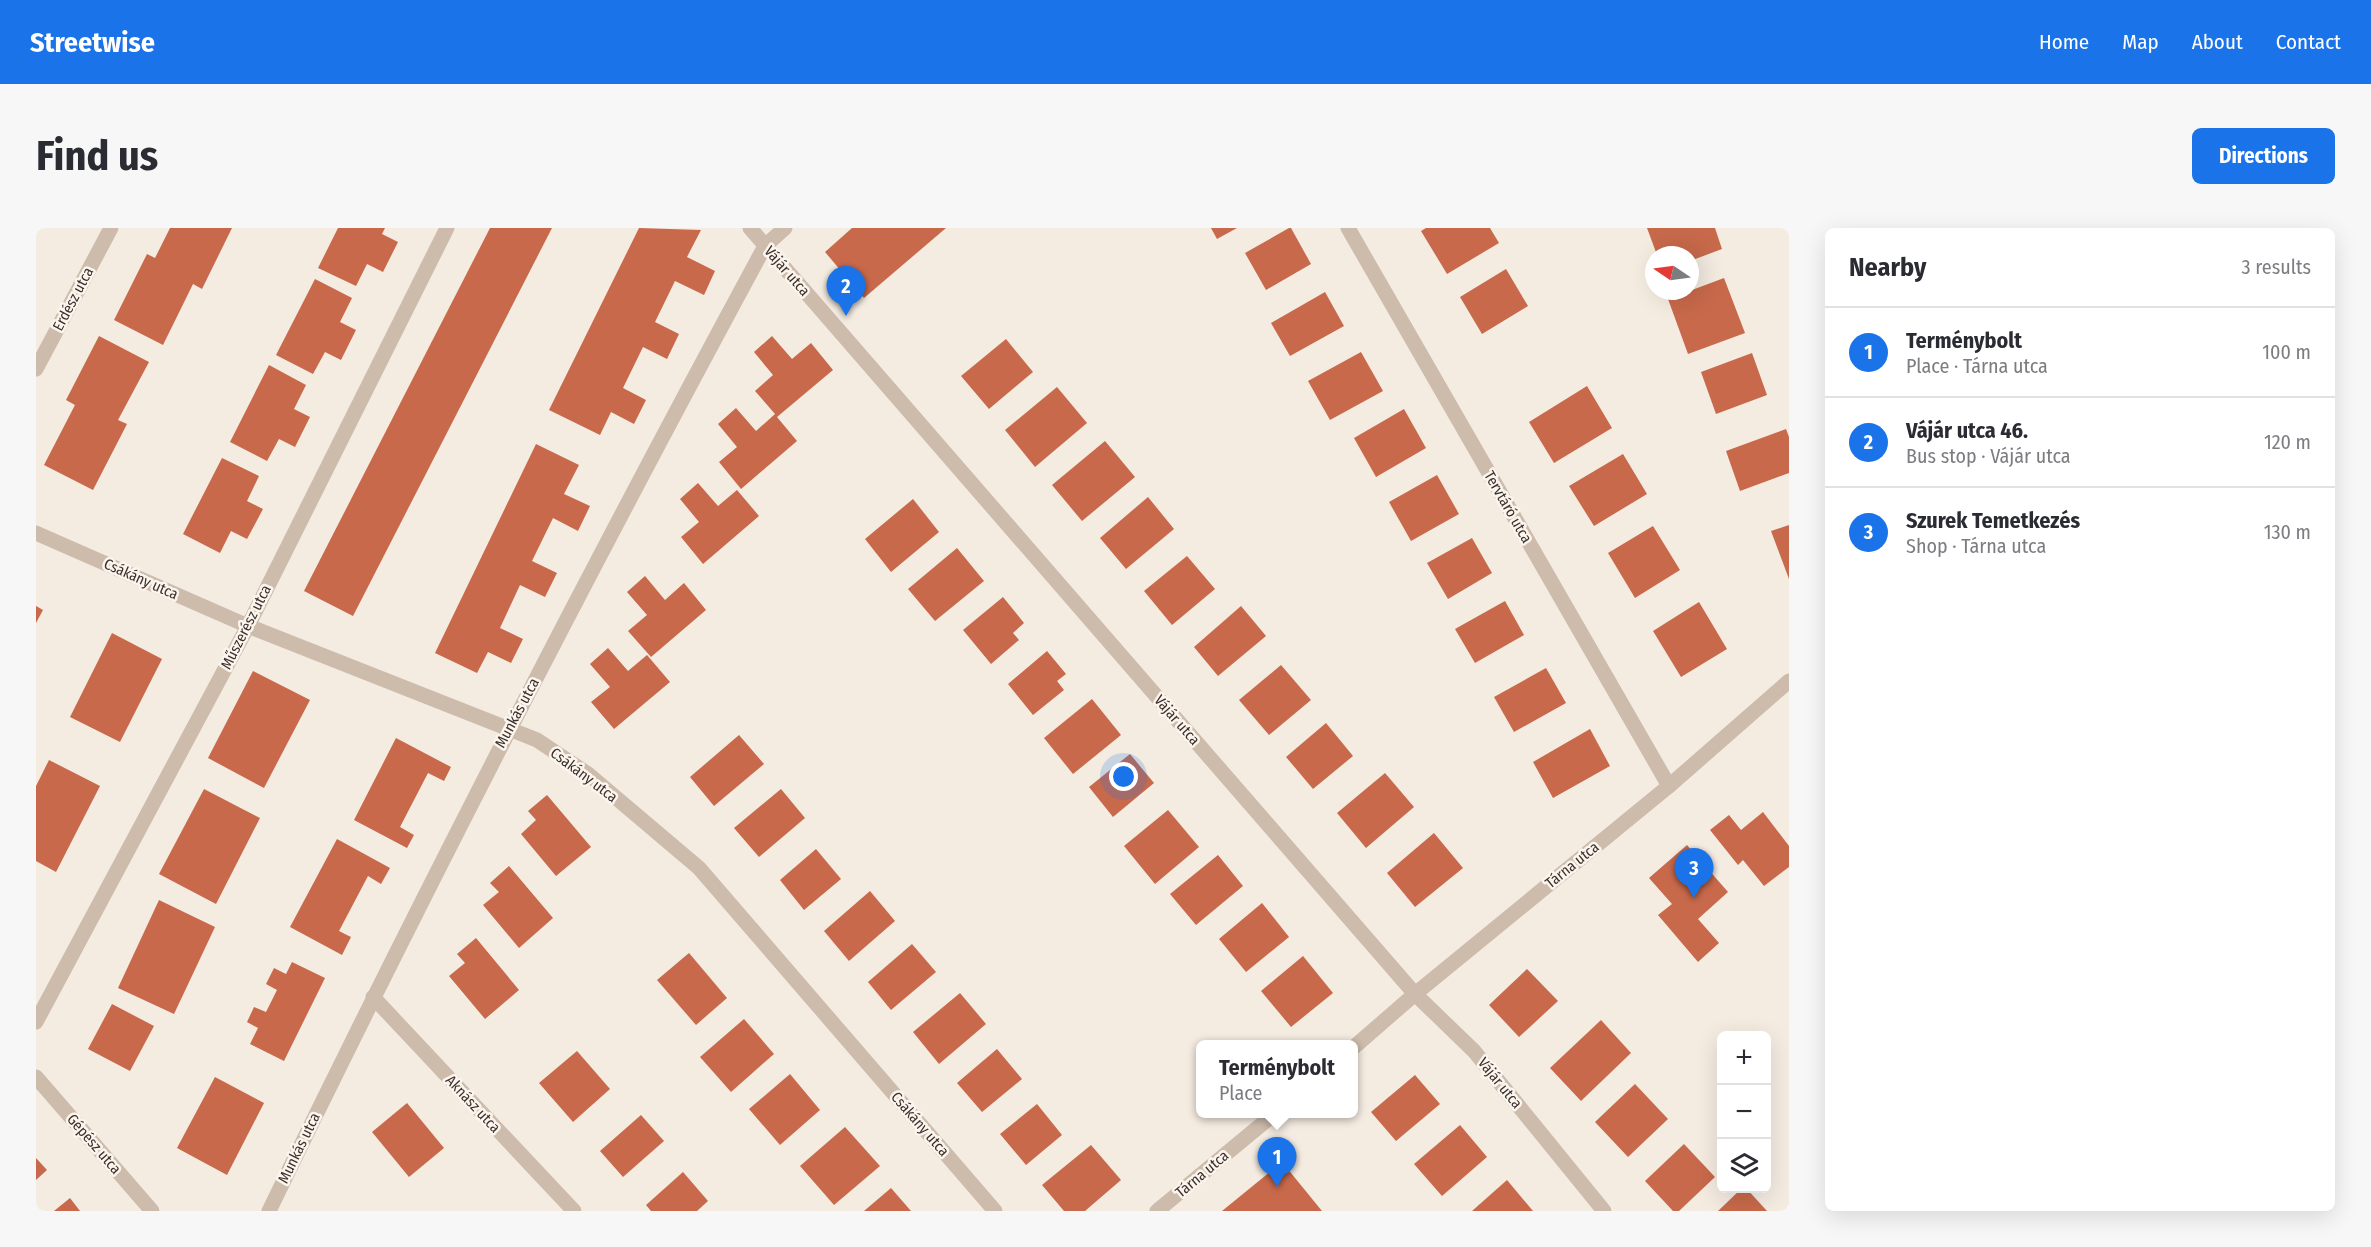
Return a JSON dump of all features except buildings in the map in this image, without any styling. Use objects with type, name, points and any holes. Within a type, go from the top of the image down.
[{"type":"street","name":"Erdész utca","points":[[36,369],[111,228]]},
{"type":"street","name":"Műszerész utca","points":[[36,1022],[248,626],[447,228]]},
{"type":"street","name":"Vájár utca","points":[[750,228],[1415,994],[1474,1051],[1604,1211]]},
{"type":"street","name":"Munkás utca","points":[[268,1211],[509,728],[765,246],[785,228]]},
{"type":"street","name":"Tervtáró utca","points":[[1348,228],[1669,786]]},
{"type":"street","name":"Csákány utca","points":[[36,533],[248,626],[537,740],[588,774],[699,868],[995,1211]]},
{"type":"street","name":"Tárna utca","points":[[1358,1043],[1669,786],[1789,681]]},
{"type":"street","name":"Aknász utca","points":[[373,997],[574,1211]]},
{"type":"street","name":"Gépész utca","points":[[36,1077],[152,1211]]},
{"type":"street","name":"Tárna utca","points":[[1157,1211],[1268,1118]]},
{"type":"place","name":"Vájár utca 46.","points":[[846,316]]},
{"type":"place","name":"Szurek Temetkezés","points":[[1694,898]]},
{"type":"place","name":"Terménybolt","points":[[1277,1187]]}]
